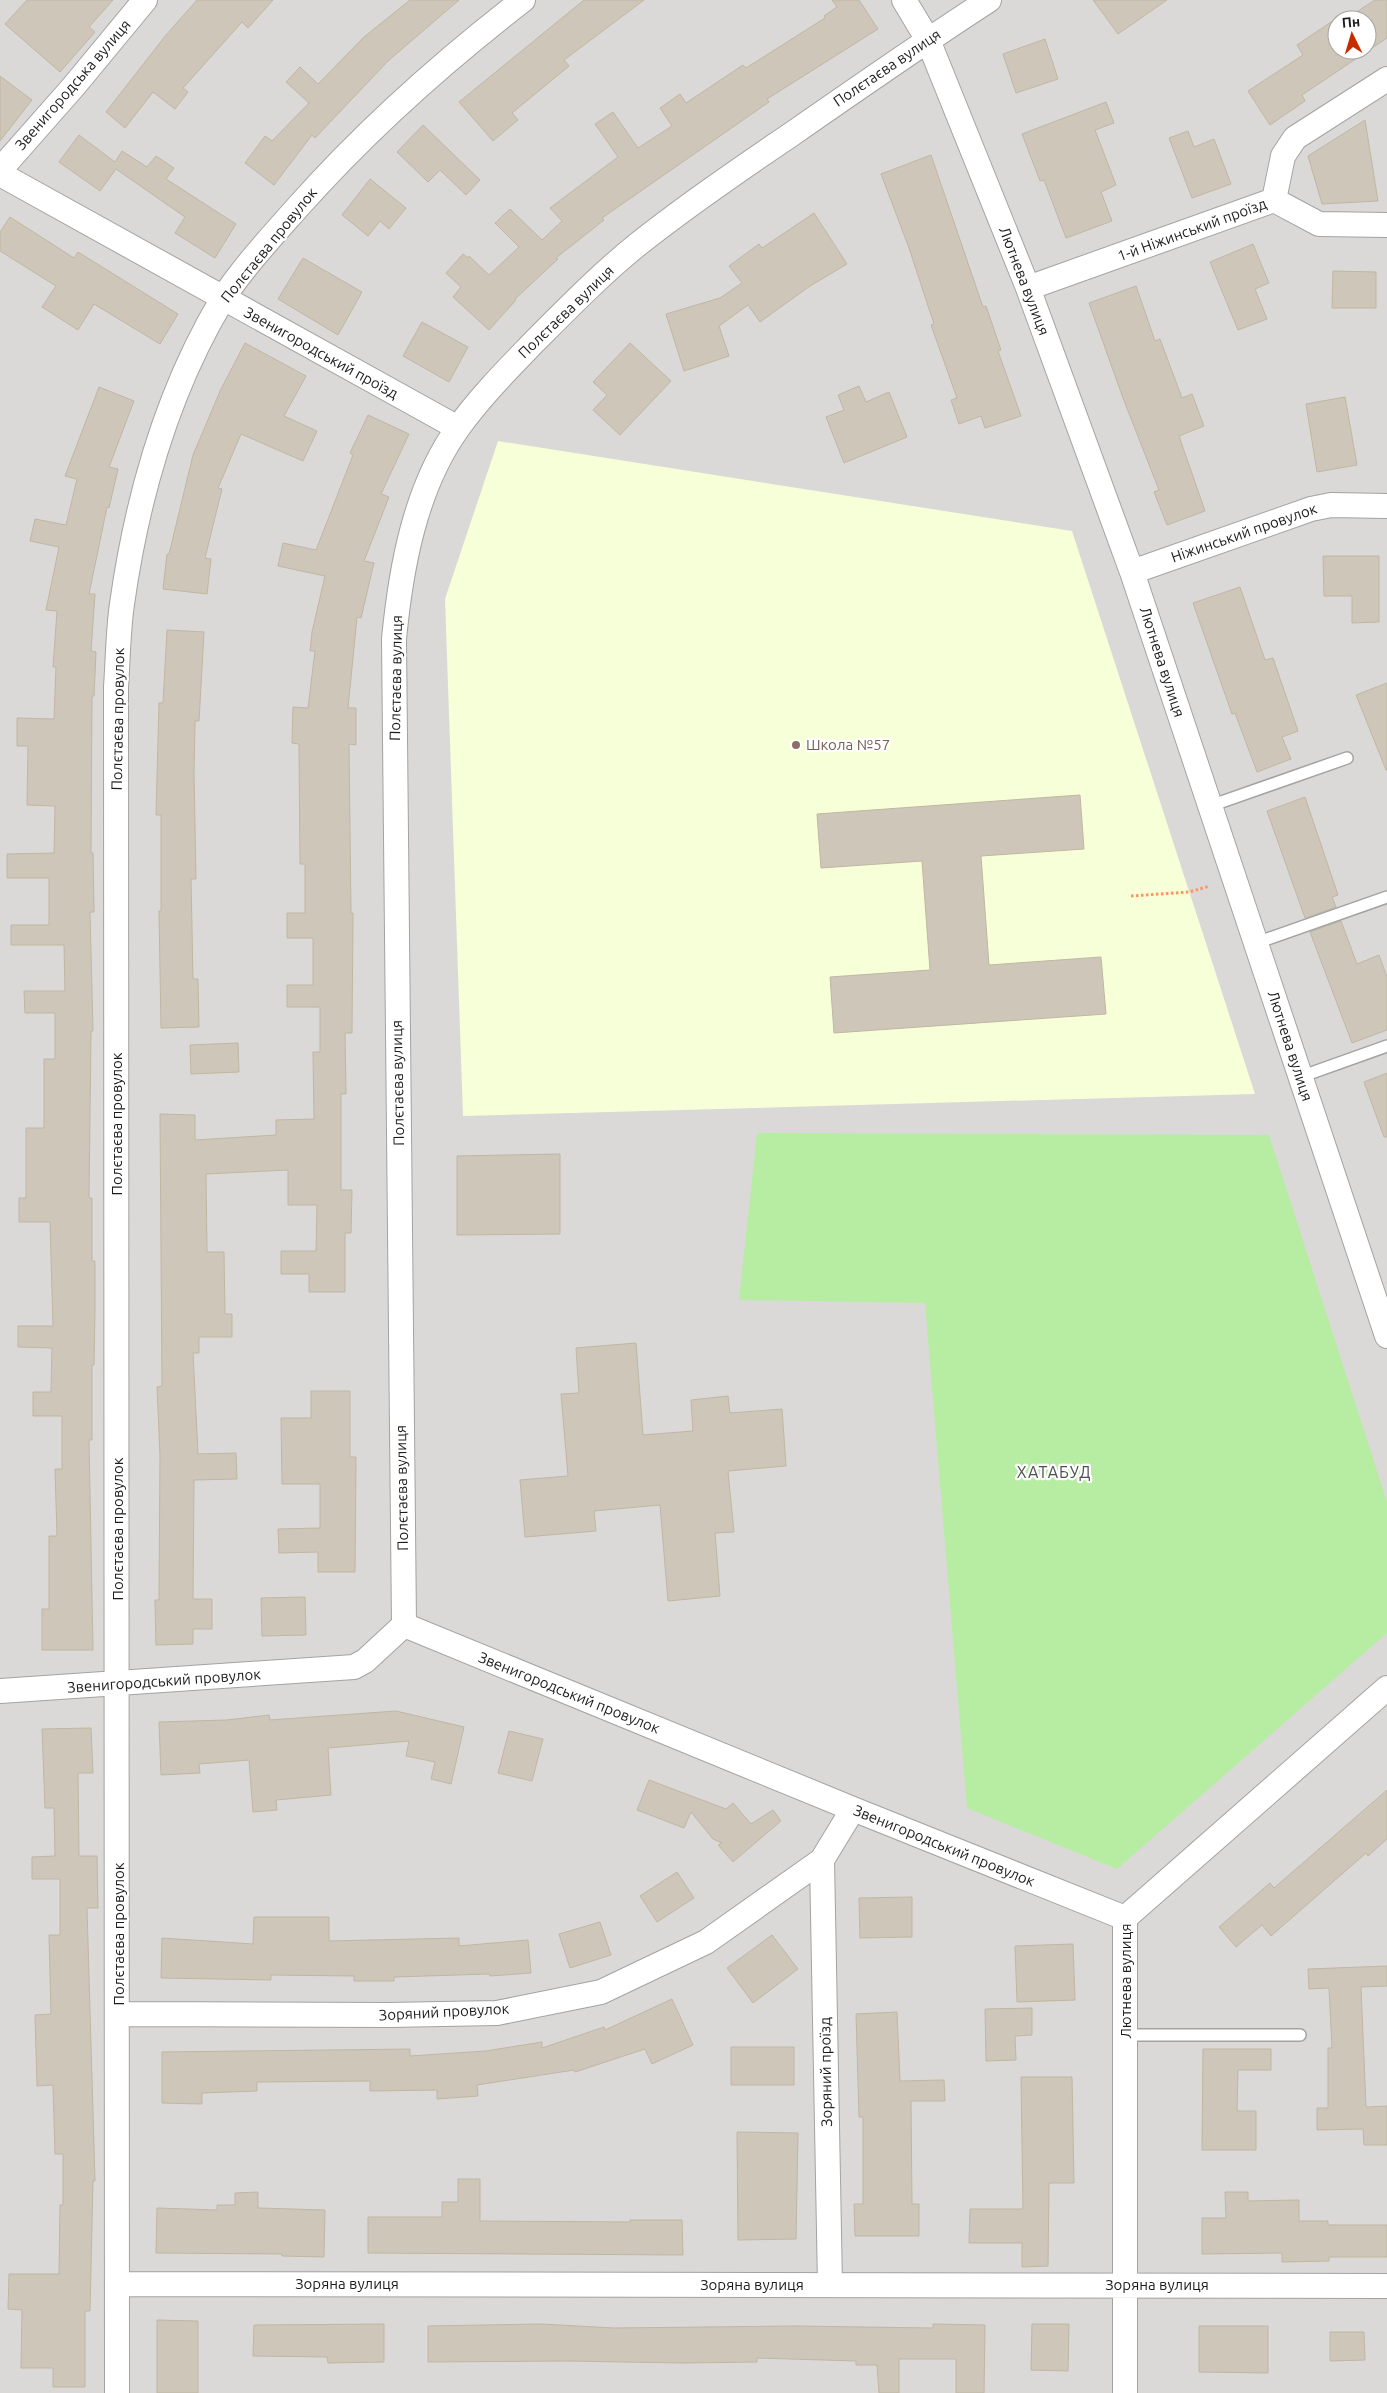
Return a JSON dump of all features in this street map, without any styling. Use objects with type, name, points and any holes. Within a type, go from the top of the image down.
[{"type":"street","name":"Звенигородська вулиця","points":[[0,170],[74,86],[145,0]]},
{"type":"street","name":"Полєтаєва провулок","points":[[118,2393],[119,1684],[116,687],[121,606],[134,526],[156,447],[186,371],[223,299],[276,231],[334,166],[395,105],[461,48],[523,0]]},
{"type":"street","name":"Лютнева вулиця","points":[[904,0],[928,40],[1028,288],[1132,572],[1387,1336]]},
{"type":"street","name":"Полєтаєва вулиця","points":[[404,1625],[394,640],[398,595],[407,551],[417,517],[437,467],[458,428],[513,363],[572,303],[636,246],[703,195],[989,0]]},
{"type":"street","name":"1-й Ніжинський проїзд","points":[[1028,288],[1274,200],[1284,156],[1295,138],[1387,79]]},
{"type":"street","name":"Звенигородський проїзд","points":[[0,174],[458,428]]},
{"type":"street","points":[[1274,200],[1319,224],[1387,226]]},
{"type":"street","name":"Ніжинський провулок","points":[[1132,572],[1311,509],[1331,505],[1387,506]]},
{"type":"street","name":"Звенигородський провулок","points":[[0,1691],[354,1667],[365,1661],[404,1625],[1125,1918]]},
{"type":"street","name":"Лютнева вулиця","points":[[1125,2393],[1125,1918],[1387,1688]]},
{"type":"street","name":"Зоряний провулок","points":[[118,2014],[389,2015],[497,2013],[601,1992],[706,1942],[822,1860],[853,1809]]},
{"type":"street","name":"Зоряний проїзд","points":[[822,1860],[830,2285]]},
{"type":"street","name":"Зоряна вулиця","points":[[118,2284],[1387,2286]]},
{"type":"lane","points":[[1210,806],[1347,758]]},
{"type":"lane","points":[[1256,943],[1387,897]]},
{"type":"lane","points":[[1300,1077],[1387,1046]]},
{"type":"lane","points":[[1125,2035],[1300,2035]]},
{"type":"path","points":[[1131,896],[1189,892],[1234,878]]},
{"type":"shaded area","points":[[0,0],[1387,0],[1387,2393],[0,2393]]},
{"type":"shaded area","name":"Школа №57","points":[[498,441],[1072,531],[1255,1094],[463,1116],[445,599]]},
{"type":"green space","points":[[757,1133],[1269,1135],[1387,1502],[1387,1633],[1117,1869],[967,1808],[925,1303],[739,1300]]},
{"type":"building","points":[[27,0],[113,0],[89,27],[95,32],[60,72],[5,24]]},
{"type":"building","points":[[197,0],[273,0],[248,28],[242,22],[183,88],[188,92],[175,109],[153,92],[125,128],[106,112],[166,35]]},
{"type":"building","points":[[410,0],[459,0],[388,61],[315,138],[312,135],[274,185],[245,163],[265,136],[272,141],[309,103],[286,82],[300,67],[318,84],[364,37]]},
{"type":"building","points":[[584,0],[644,0],[564,60],[569,66],[512,113],[518,120],[493,141],[459,102]]},
{"type":"building","points":[[832,0],[859,0],[878,29],[767,99],[769,102],[602,218],[604,220],[556,258],[558,259],[515,299],[489,330],[453,297],[461,287],[446,273],[463,254],[468,258],[469,256],[489,275],[519,247],[495,223],[510,209],[542,240],[562,221],[550,208],[618,157],[595,124],[613,112],[638,148],[672,126],[660,108],[680,94],[686,103],[743,65],[746,68],[825,18],[824,16],[837,7]]},
{"type":"building","points":[[1093,0],[1167,0],[1118,34]]},
{"type":"building","points":[[1375,0],[1387,0],[1387,38],[1377,45],[1377,10],[1360,10]]},
{"type":"building","points":[[1327,25],[1327,60],[1354,60],[1302,95],[1305,101],[1270,125],[1248,91],[1303,55],[1297,45]]},
{"type":"building","points":[[1045,39],[1058,79],[1016,93],[1003,54]]},
{"type":"building","points":[[0,76],[32,100],[0,141]]},
{"type":"building","points":[[1106,102],[1114,123],[1095,130],[1116,185],[1101,192],[1112,221],[1066,238],[1044,180],[1040,181],[1022,134]]},
{"type":"building","points":[[1365,120],[1378,201],[1322,204],[1308,156]]},
{"type":"building","points":[[423,125],[480,180],[466,195],[440,170],[428,182],[397,152]]},
{"type":"building","points":[[1188,131],[1194,147],[1214,139],[1231,184],[1192,198],[1169,138]]},
{"type":"building","points":[[79,135],[115,162],[122,151],[147,167],[156,156],[174,168],[166,179],[236,224],[215,258],[175,233],[185,217],[116,169],[100,191],[59,162]]},
{"type":"building","points":[[931,155],[983,307],[986,306],[1001,350],[998,351],[1021,416],[985,428],[981,416],[959,424],[951,400],[957,398],[931,325],[934,324],[909,248],[881,174]]},
{"type":"building","points":[[370,179],[406,208],[389,229],[380,221],[368,236],[342,215]]},
{"type":"building","points":[[814,213],[847,264],[810,286],[760,322],[748,305],[719,326],[729,356],[684,371],[666,314],[720,298],[742,283],[729,266],[759,244],[762,248]]},
{"type":"building","points":[[10,217],[74,258],[78,252],[178,314],[160,344],[94,304],[78,330],[42,307],[56,286],[0,251],[0,232]]},
{"type":"building","points":[[1253,244],[1269,283],[1255,289],[1267,319],[1238,330],[1210,262]]},
{"type":"building","points":[[303,258],[362,292],[338,335],[278,299]]},
{"type":"building","points":[[1333,271],[1376,272],[1376,308],[1332,308]]},
{"type":"building","points":[[1136,286],[1155,341],[1160,339],[1182,398],[1192,394],[1204,426],[1179,436],[1205,511],[1167,525],[1154,492],[1159,490],[1089,303]]},
{"type":"building","points":[[422,322],[468,347],[449,382],[403,356]]},
{"type":"building","points":[[245,343],[306,376],[284,416],[317,431],[303,461],[241,434],[218,488],[222,489],[205,558],[211,559],[207,594],[163,589],[167,554],[169,554],[193,455],[221,389]]},
{"type":"building","points":[[630,343],[671,381],[620,435],[593,410],[607,395],[593,382]]},
{"type":"building","points":[[859,386],[866,402],[889,392],[907,437],[844,463],[826,417],[844,410],[838,395]]},
{"type":"building","points":[[99,387],[134,401],[109,467],[118,469],[109,508],[107,507],[89,594],[95,594],[91,651],[96,652],[94,696],[92,696],[91,853],[93,853],[94,912],[90,912],[93,1031],[91,1031],[89,1198],[92,1198],[92,1261],[95,1261],[92,1440],[89,1440],[93,1650],[42,1650],[42,1609],[49,1609],[49,1536],[57,1536],[55,1469],[62,1469],[62,1416],[33,1416],[33,1392],[51,1392],[52,1348],[18,1347],[18,1326],[53,1326],[50,1222],[19,1222],[19,1198],[26,1198],[26,1128],[44,1128],[44,1059],[55,1059],[55,1013],[25,1013],[24,991],[65,991],[64,945],[11,945],[11,925],[49,925],[49,878],[7,878],[7,854],[54,853],[55,806],[27,805],[28,746],[17,746],[17,718],[54,719],[56,667],[53,667],[57,611],[46,610],[59,547],[30,541],[35,519],[66,525],[77,479],[65,476]]},
{"type":"building","points":[[1345,397],[1357,465],[1317,472],[1306,404]]},
{"type":"building","points":[[368,415],[409,434],[381,494],[389,497],[364,561],[374,563],[361,618],[357,617],[348,708],[356,708],[356,745],[349,744],[351,913],[353,913],[352,1033],[345,1033],[346,1094],[341,1094],[341,1190],[352,1190],[351,1233],[345,1233],[345,1292],[309,1292],[309,1274],[281,1274],[281,1251],[316,1251],[317,1205],[288,1205],[288,1170],[206,1174],[207,1252],[224,1252],[225,1314],[232,1314],[232,1337],[199,1337],[199,1353],[193,1353],[198,1454],[236,1453],[237,1479],[194,1480],[193,1599],[212,1599],[212,1629],[193,1629],[193,1644],[156,1645],[155,1600],[159,1600],[160,1455],[157,1387],[162,1386],[160,1114],[195,1115],[195,1140],[276,1135],[276,1120],[314,1119],[313,1052],[320,1052],[320,1007],[287,1007],[287,985],[313,985],[313,938],[287,938],[287,913],[305,913],[305,864],[300,864],[299,744],[292,743],[293,707],[308,708],[315,651],[310,651],[312,632],[325,576],[278,566],[283,543],[316,550],[353,455],[350,453]]},
{"type":"building","points":[[1323,556],[1379,556],[1379,622],[1352,623],[1352,596],[1324,596]]},
{"type":"building","points":[[1240,587],[1265,660],[1273,658],[1298,731],[1282,737],[1291,759],[1257,772],[1235,713],[1232,714],[1193,603]]},
{"type":"building","points":[[167,630],[204,632],[199,721],[195,721],[196,879],[191,879],[193,979],[198,979],[199,1027],[161,1028],[159,911],[161,911],[161,815],[156,815],[159,703],[163,703]]},
{"type":"building","points":[[1387,683],[1387,770],[1386,770],[1356,695]]},
{"type":"building","points":[[1080,795],[1084,849],[981,856],[989,965],[1101,957],[1106,1014],[834,1033],[830,977],[930,970],[922,861],[821,868],[817,814]]},
{"type":"building","points":[[1305,797],[1338,895],[1332,897],[1336,907],[1305,918],[1267,811]]},
{"type":"building","points":[[1341,921],[1357,964],[1379,955],[1387,977],[1387,1030],[1352,1043],[1310,932]]},
{"type":"building","points":[[238,1043],[239,1072],[191,1074],[190,1045]]},
{"type":"building","points":[[1387,1073],[1387,1137],[1384,1137],[1364,1082]]},
{"type":"building","points":[[560,1154],[560,1234],[457,1235],[457,1156]]},
{"type":"building","points":[[636,1343],[643,1435],[693,1431],[691,1400],[728,1396],[730,1413],[782,1409],[786,1466],[728,1471],[734,1532],[715,1533],[720,1596],[668,1601],[660,1505],[594,1511],[596,1531],[525,1537],[520,1480],[568,1476],[561,1394],[579,1393],[576,1348]]},
{"type":"building","points":[[311,1391],[350,1391],[350,1457],[356,1457],[355,1572],[318,1572],[318,1552],[279,1553],[278,1529],[320,1528],[320,1484],[282,1484],[281,1418],[311,1418]]},
{"type":"building","points":[[305,1597],[306,1635],[262,1636],[261,1598]]},
{"type":"building","points":[[396,1711],[464,1727],[451,1784],[431,1779],[435,1762],[406,1756],[409,1741],[328,1748],[331,1795],[276,1800],[277,1810],[253,1812],[249,1760],[199,1764],[200,1773],[161,1775],[159,1722],[227,1720],[269,1715],[270,1720]]},
{"type":"building","points":[[91,1728],[93,1773],[78,1773],[79,1856],[97,1856],[98,1908],[87,1908],[95,2181],[93,2181],[90,2311],[85,2311],[85,2387],[53,2387],[53,2368],[21,2368],[22,2310],[8,2309],[9,2274],[59,2274],[60,2205],[63,2205],[63,2154],[55,2154],[53,2085],[37,2086],[35,2015],[51,2014],[49,1935],[60,1935],[60,1879],[32,1879],[32,1857],[55,1856],[54,1808],[45,1808],[42,1729]]},
{"type":"building","points":[[509,1731],[543,1739],[532,1781],[498,1773]]},
{"type":"building","points":[[649,1780],[726,1809],[733,1803],[751,1824],[773,1810],[781,1821],[733,1862],[718,1845],[722,1843],[713,1839],[691,1812],[684,1828],[637,1810]]},
{"type":"building","points":[[1387,1790],[1387,1839],[1368,1856],[1366,1853],[1271,1936],[1262,1925],[1236,1947],[1219,1927],[1270,1883],[1274,1888]]},
{"type":"building","points":[[677,1872],[694,1898],[657,1922],[640,1896]]},
{"type":"building","points":[[912,1897],[912,1937],[860,1938],[859,1898]]},
{"type":"building","points":[[254,1917],[329,1917],[329,1941],[459,1938],[459,1946],[528,1940],[531,1973],[490,1976],[489,1974],[394,1977],[394,1981],[354,1981],[354,1976],[271,1975],[271,1980],[161,1978],[162,1938],[253,1944]]},
{"type":"building","points":[[600,1922],[611,1955],[570,1968],[559,1934]]},
{"type":"building","points":[[772,1935],[798,1969],[753,2003],[727,1968]]},
{"type":"building","points":[[1073,1944],[1075,2000],[1017,2002],[1015,1946]]},
{"type":"building","points":[[1387,1966],[1387,1986],[1361,1987],[1366,2107],[1387,2106],[1387,2145],[1364,2145],[1363,2129],[1317,2130],[1317,2108],[1328,2108],[1328,2048],[1332,2048],[1329,1988],[1309,1989],[1308,1969]]},
{"type":"building","points":[[672,1999],[693,2045],[652,2064],[645,2049],[575,2072],[574,2070],[477,2085],[478,2096],[437,2099],[437,2090],[370,2091],[370,2081],[257,2082],[257,2091],[202,2093],[202,2104],[162,2103],[162,2052],[410,2049],[410,2056],[486,2051],[542,2042],[542,2048],[604,2027],[605,2030]]},
{"type":"building","points":[[1032,2008],[1032,2035],[1015,2036],[1016,2060],[986,2061],[985,2009]]},
{"type":"building","points":[[897,2012],[900,2081],[944,2080],[945,2101],[911,2101],[912,2204],[919,2204],[919,2236],[855,2236],[854,2204],[863,2204],[863,2117],[859,2117],[856,2014]]},
{"type":"building","points":[[731,2047],[794,2047],[794,2085],[731,2085]]},
{"type":"building","points":[[1203,2049],[1271,2049],[1271,2070],[1238,2070],[1237,2111],[1256,2111],[1256,2150],[1202,2150]]},
{"type":"building","points":[[1021,2077],[1072,2077],[1074,2183],[1049,2183],[1048,2266],[1022,2267],[1022,2243],[969,2243],[970,2209],[1023,2209]]},
{"type":"building","points":[[737,2132],[798,2133],[796,2239],[738,2240]]},
{"type":"building","points":[[458,2179],[480,2179],[480,2221],[630,2222],[630,2220],[682,2220],[683,2255],[368,2253],[368,2217],[442,2217],[442,2202],[458,2202]]},
{"type":"building","points":[[258,2192],[258,2208],[325,2210],[324,2257],[282,2256],[282,2254],[156,2253],[157,2208],[217,2210],[217,2205],[235,2205],[235,2193]]},
{"type":"building","points":[[1225,2192],[1248,2192],[1248,2201],[1299,2200],[1299,2221],[1328,2221],[1328,2225],[1387,2225],[1387,2257],[1329,2257],[1329,2261],[1282,2262],[1282,2253],[1202,2254],[1202,2218],[1226,2218]]},
{"type":"building","points":[[157,2320],[198,2321],[198,2393],[157,2393]]},
{"type":"building","points":[[384,2324],[384,2362],[328,2363],[327,2357],[253,2356],[254,2325]]},
{"type":"building","points":[[541,2324],[614,2328],[795,2326],[933,2328],[933,2324],[985,2325],[984,2393],[956,2393],[956,2359],[899,2359],[899,2393],[879,2393],[877,2365],[856,2365],[856,2361],[757,2358],[757,2362],[685,2363],[567,2361],[428,2362],[428,2326]]},
{"type":"building","points":[[1032,2324],[1069,2324],[1068,2371],[1031,2370]]},
{"type":"building","points":[[1199,2326],[1268,2326],[1268,2373],[1199,2372]]},
{"type":"building","points":[[1330,2332],[1364,2332],[1365,2360],[1330,2361]]},
{"type":"place","name":"Школа №57","points":[[796,745]]},
{"type":"district","name":"ХАТАБУД","points":[[1054,1472]]}]
